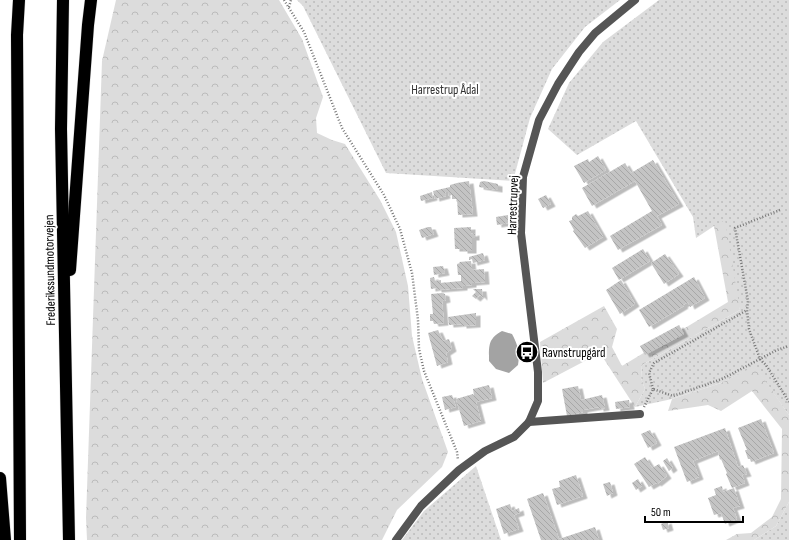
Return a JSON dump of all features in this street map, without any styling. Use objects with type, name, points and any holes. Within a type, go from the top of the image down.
[{"type":"highway","points":[[16,0],[20,540]]},
{"type":"highway","points":[[17,35],[19,0]]},
{"type":"highway","name":"Frederikssundmotorvejen","points":[[63,0],[61,129],[69,540]]},
{"type":"highway","points":[[65,338],[91,0]]},
{"type":"highway","points":[[0,478],[5,540]]},
{"type":"street","name":"Harrestrupvej","points":[[396,540],[421,506],[459,470],[485,451],[514,437],[529,422],[538,401],[538,372],[521,234],[523,177],[539,120],[558,84],[579,52],[596,33],[635,0]]},
{"type":"street","points":[[529,422],[640,414]]},
{"type":"path","points":[[284,0],[304,32],[342,128],[384,195],[400,229],[412,273],[418,320],[419,349],[424,372],[457,452],[459,470]]},
{"type":"path","points":[[289,8],[291,0]]},
{"type":"path","points":[[780,210],[735,228],[748,301],[747,310],[749,329],[760,359],[766,365],[789,402]]},
{"type":"path","points":[[640,414],[653,389],[649,373],[654,363],[747,310]]},
{"type":"path","points":[[653,389],[674,396],[722,379],[777,350],[789,346]]},
{"type":"green space","points":[[116,0],[279,0],[302,39],[323,97],[316,118],[317,133],[345,144],[380,200],[396,232],[408,286],[412,336],[422,379],[448,452],[442,467],[397,510],[382,540],[87,540],[86,518],[102,61]]},
{"type":"green space","name":"Harrestrup Ådal","points":[[297,0],[620,0],[585,27],[552,69],[530,118],[513,181],[386,173],[303,6]]},
{"type":"green space","points":[[659,0],[789,0],[789,415],[755,367],[721,383],[672,399],[635,407],[645,389],[641,378],[642,365],[740,310],[714,226],[696,238],[693,217],[636,121],[577,155],[548,129],[569,83],[603,42]]},
{"type":"green space","points":[[725,220],[740,310],[642,365],[641,378],[645,389],[635,407],[600,353],[543,383],[540,342],[604,306],[617,329],[612,347],[622,366],[728,302],[714,226]]},
{"type":"green space","points":[[755,366],[789,415],[789,502],[776,526],[754,540],[726,540],[737,534],[751,533],[772,517],[781,499],[782,429],[752,391],[721,411],[708,405],[668,411],[672,399],[721,383]]},
{"type":"green space","points":[[476,466],[501,540],[402,540],[424,511]]},
{"type":"green space","points":[[789,502],[789,540],[754,540],[776,526]]},
{"type":"shaded area","points":[[502,331],[512,334],[518,349],[518,365],[509,373],[496,369],[489,361],[490,343],[497,334]]},
{"type":"building","points":[[598,156],[606,170],[584,183],[574,166],[588,159],[589,162]]},
{"type":"building","points":[[653,160],[679,204],[657,216],[662,225],[618,250],[610,236],[652,211],[635,181],[592,206],[582,188],[625,163],[631,173]]},
{"type":"building","points":[[469,181],[473,214],[458,215],[457,199],[452,199],[452,195],[449,196],[448,192],[445,192],[446,196],[435,199],[433,191],[450,187],[450,185],[457,183]]},
{"type":"building","points":[[484,181],[498,184],[498,190],[479,187],[480,182]]},
{"type":"building","points":[[432,192],[433,198],[421,201],[420,196]]},
{"type":"building","points":[[546,195],[551,204],[543,208],[538,199]]},
{"type":"building","points":[[588,211],[603,237],[585,248],[573,231],[574,230],[569,221],[572,220],[572,217],[576,214],[578,216]]},
{"type":"building","points":[[508,215],[509,223],[497,225],[496,217]]},
{"type":"building","points":[[431,227],[434,234],[422,238],[419,230]]},
{"type":"building","points":[[471,227],[471,234],[475,233],[475,238],[472,238],[472,251],[455,249],[454,228]]},
{"type":"building","points":[[643,249],[650,261],[619,280],[612,268]]},
{"type":"building","points":[[483,253],[485,260],[473,263],[472,259],[469,260],[469,257]]},
{"type":"building","points":[[665,254],[679,274],[664,284],[651,263]]},
{"type":"building","points":[[471,261],[472,270],[484,269],[485,282],[472,283],[472,285],[463,286],[463,288],[431,289],[430,278],[434,277],[435,281],[441,280],[441,283],[461,281],[461,275],[458,275],[457,264],[460,263],[459,262]]},
{"type":"building","points":[[443,266],[445,273],[434,275],[433,267]]},
{"type":"building","points":[[694,277],[705,298],[690,307],[688,302],[683,305],[684,306],[649,327],[639,310]]},
{"type":"building","points":[[621,280],[635,304],[620,314],[606,290]]},
{"type":"building","points":[[473,289],[482,289],[483,298],[480,295],[476,299],[472,296],[476,292]]},
{"type":"building","points":[[431,294],[445,294],[446,300],[442,301],[444,323],[434,324],[433,321],[430,321],[430,314],[433,314]]},
{"type":"building","points":[[476,313],[476,325],[449,325],[448,317]]},
{"type":"building","points":[[679,325],[684,334],[645,355],[640,346]]},
{"type":"building","points":[[438,330],[443,341],[449,339],[452,349],[446,353],[448,362],[437,366],[428,333]]},
{"type":"building","points":[[489,385],[492,398],[476,402],[481,421],[464,426],[456,399],[473,394],[474,396],[473,389]]},
{"type":"building","points":[[578,386],[581,400],[602,395],[605,408],[599,409],[599,407],[583,410],[583,412],[567,416],[562,389]]},
{"type":"building","points":[[452,395],[456,407],[445,410],[442,397]]},
{"type":"building","points":[[629,400],[630,407],[616,409],[615,402]]},
{"type":"building","points":[[761,419],[774,453],[751,462],[750,459],[748,459],[745,450],[747,450],[738,428]]},
{"type":"building","points":[[725,428],[738,467],[743,465],[747,474],[742,475],[745,483],[732,488],[721,459],[720,460],[718,451],[693,461],[699,477],[687,482],[674,447]]},
{"type":"building","points":[[650,430],[657,443],[648,448],[641,434]]},
{"type":"building","points":[[645,457],[652,468],[659,464],[667,476],[657,484],[656,483],[649,487],[634,464]]},
{"type":"building","points":[[667,458],[673,468],[669,471],[663,461]]},
{"type":"building","points":[[576,475],[583,496],[557,505],[552,489],[560,487],[559,481]]},
{"type":"building","points":[[638,479],[642,486],[636,490],[632,483]]},
{"type":"building","points":[[610,482],[613,493],[607,496],[603,484]]},
{"type":"building","points":[[722,486],[723,492],[734,488],[740,506],[733,508],[737,519],[725,524],[721,513],[714,515],[708,498],[716,495],[714,489]]},
{"type":"building","points":[[543,493],[559,539],[595,527],[599,540],[541,540],[527,499]]},
{"type":"building","points":[[510,504],[512,511],[519,508],[520,513],[514,515],[519,529],[504,534],[496,509]]},
{"type":"building","points":[[667,521],[669,528],[663,530],[661,524]]},
{"type":"place","name":"Ravnstrupgård","points":[[527,352]]}]
